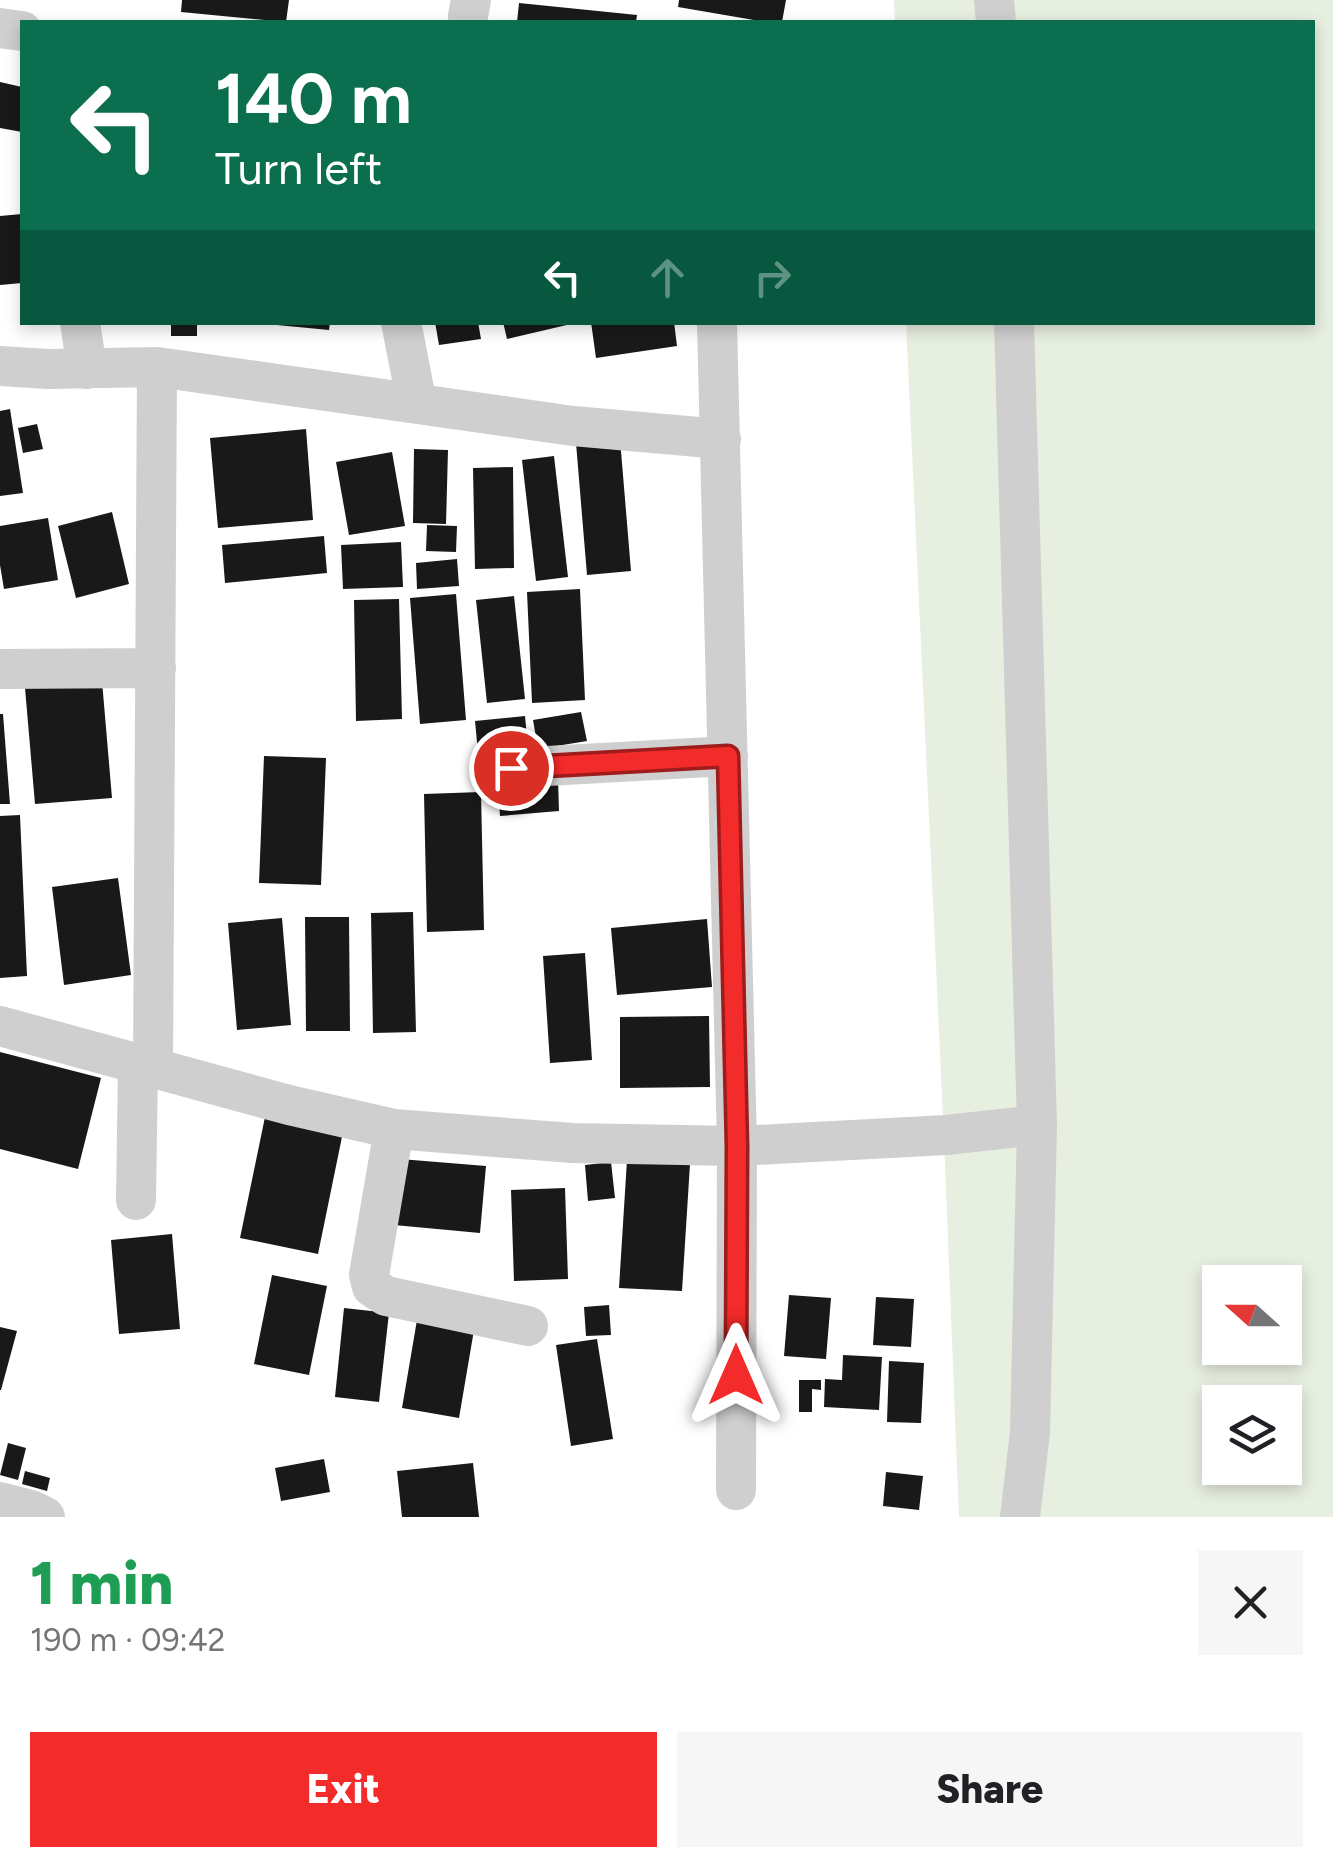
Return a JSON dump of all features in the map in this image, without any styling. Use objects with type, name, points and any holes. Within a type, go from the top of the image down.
[{"type":"street","points":[[80,325],[86,368]]},
{"type":"street","points":[[401,325],[417,404]]},
{"type":"street","points":[[717,325],[737,1146],[736,1490]]},
{"type":"street","points":[[1014,325],[1037,1125],[1030,1432],[1020,1517]]},
{"type":"street","points":[[0,366],[157,367],[573,426],[720,439]]},
{"type":"street","points":[[136,1200],[146,1066],[156,668],[157,367]]},
{"type":"street","points":[[0,670],[156,668]]},
{"type":"street","points":[[511,768],[728,756]]},
{"type":"street","points":[[0,1026],[289,1105],[394,1128],[572,1143],[737,1146],[946,1136],[1037,1125]]},
{"type":"street","points":[[394,1128],[370,1274],[372,1287],[386,1296],[528,1326]]},
{"type":"street","points":[[0,1502],[46,1517]]},
{"type":"green space","points":[[894,0],[1333,0],[1333,1517],[959,1517],[906,325],[1315,325],[1315,20],[895,20]]},
{"type":"building","points":[[182,0],[289,0],[286,20],[181,12]]},
{"type":"building","points":[[679,0],[786,0],[782,20],[754,20],[678,7]]},
{"type":"building","points":[[519,3],[637,15],[636,20],[517,20]]},
{"type":"building","points":[[0,82],[20,87],[20,132],[0,128]]},
{"type":"building","points":[[20,214],[20,283],[0,285],[0,216]]},
{"type":"building","points":[[171,325],[197,325],[197,336],[171,336]]},
{"type":"building","points":[[277,325],[330,325],[329,330]]},
{"type":"building","points":[[436,325],[479,325],[481,339],[439,345]]},
{"type":"building","points":[[504,325],[567,325],[507,339]]},
{"type":"building","points":[[591,325],[674,325],[677,346],[596,358]]},
{"type":"building","points":[[10,409],[23,493],[0,496],[0,411]]},
{"type":"building","points":[[37,424],[43,449],[23,453],[18,428]]},
{"type":"building","points":[[306,429],[313,520],[218,528],[210,438]]},
{"type":"building","points":[[620,439],[631,571],[587,575],[576,443]]},
{"type":"building","points":[[414,449],[448,450],[446,524],[413,523]]},
{"type":"building","points":[[392,452],[405,526],[349,535],[336,462]]},
{"type":"building","points":[[554,456],[568,577],[536,581],[522,460]]},
{"type":"building","points":[[513,467],[514,568],[475,569],[473,468]]},
{"type":"building","points":[[112,512],[129,584],[76,598],[58,526]]},
{"type":"building","points":[[48,518],[58,580],[4,589],[0,526]]},
{"type":"building","points":[[427,525],[457,526],[456,552],[426,551]]},
{"type":"building","points":[[324,536],[327,573],[225,583],[222,545]]},
{"type":"building","points":[[401,542],[403,587],[343,589],[341,545]]},
{"type":"building","points":[[457,559],[459,586],[417,589],[416,563]]},
{"type":"building","points":[[580,589],[585,700],[532,703],[527,592]]},
{"type":"building","points":[[456,594],[466,720],[420,724],[410,598]]},
{"type":"building","points":[[514,596],[525,699],[487,703],[476,600]]},
{"type":"building","points":[[399,599],[402,719],[356,721],[354,600]]},
{"type":"building","points":[[102,681],[112,798],[35,804],[25,688]]},
{"type":"building","points":[[581,712],[587,741],[538,749],[533,720]]},
{"type":"building","points":[[3,714],[10,804],[0,804]]},
{"type":"building","points":[[525,716],[528,748],[478,752],[475,721]]},
{"type":"building","points":[[264,756],[326,758],[321,885],[259,883]]},
{"type":"building","points":[[558,779],[559,811],[500,816],[498,784]]},
{"type":"building","points":[[481,792],[484,930],[427,932],[424,794]]},
{"type":"building","points":[[20,815],[27,976],[0,978],[0,816]]},
{"type":"building","points":[[118,878],[131,975],[64,985],[52,887]]},
{"type":"building","points":[[413,912],[416,1032],[373,1033],[371,913]]},
{"type":"building","points":[[305,917],[349,917],[350,1031],[306,1031]]},
{"type":"building","points":[[282,918],[291,1025],[237,1030],[228,923]]},
{"type":"building","points":[[707,919],[712,987],[617,995],[611,928]]},
{"type":"building","points":[[585,953],[592,1060],[550,1063],[543,956]]},
{"type":"building","points":[[709,1016],[710,1087],[620,1088],[620,1017]]},
{"type":"building","points":[[0,1052],[101,1078],[78,1169],[0,1149]]},
{"type":"building","points":[[265,1117],[343,1132],[318,1254],[240,1238]]},
{"type":"building","points":[[400,1159],[486,1166],[480,1233],[394,1225]]},
{"type":"building","points":[[627,1160],[690,1164],[682,1291],[619,1288]]},
{"type":"building","points":[[611,1162],[615,1198],[588,1201],[585,1165]]},
{"type":"building","points":[[565,1188],[568,1279],[514,1281],[511,1190]]},
{"type":"building","points":[[172,1234],[180,1329],[119,1334],[111,1240]]},
{"type":"building","points":[[272,1275],[327,1286],[309,1375],[254,1364]]},
{"type":"building","points":[[789,1295],[831,1298],[826,1359],[784,1356]]},
{"type":"building","points":[[876,1297],[914,1299],[911,1347],[873,1345]]},
{"type":"building","points":[[609,1305],[611,1335],[586,1336],[584,1307]]},
{"type":"building","points":[[344,1308],[389,1313],[379,1402],[335,1397]]},
{"type":"building","points":[[417,1320],[474,1330],[459,1418],[402,1408]]},
{"type":"building","points":[[0,1327],[17,1331],[1,1390],[0,1390]]},
{"type":"building","points":[[597,1339],[613,1439],[571,1446],[556,1345]]},
{"type":"building","points":[[843,1355],[882,1357],[879,1410],[824,1407],[825,1379],[842,1380]]},
{"type":"building","points":[[889,1361],[924,1363],[921,1423],[887,1422]]},
{"type":"building","points":[[799,1380],[821,1380],[821,1390],[812,1389],[812,1412],[799,1412]]},
{"type":"building","points":[[8,1443],[26,1448],[18,1480],[0,1475]]},
{"type":"building","points":[[324,1459],[330,1492],[281,1501],[275,1468]]},
{"type":"building","points":[[473,1463],[479,1517],[402,1517],[397,1471]]},
{"type":"building","points":[[25,1471],[50,1478],[47,1491],[22,1484]]},
{"type":"building","points":[[886,1472],[923,1476],[919,1510],[883,1506]]},
{"type":"route","points":[[511,768],[728,756],[737,1146],[736,1375]]}]
